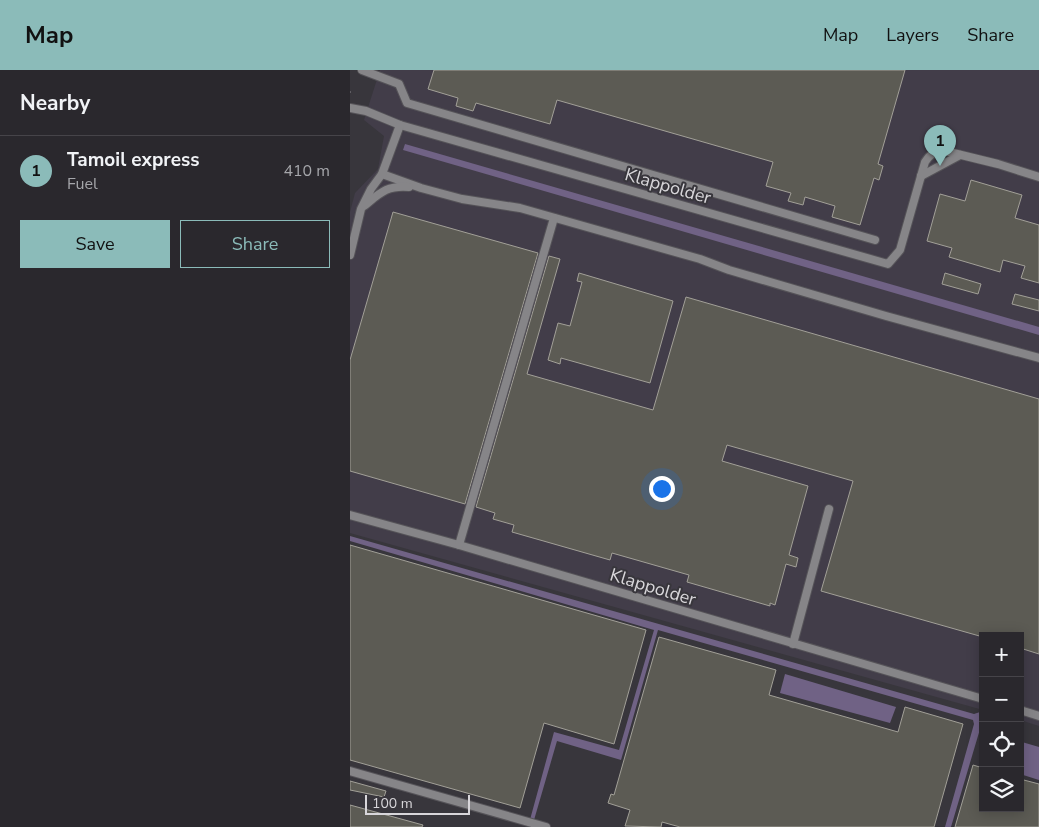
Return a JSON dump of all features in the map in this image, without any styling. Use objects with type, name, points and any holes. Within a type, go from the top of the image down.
[{"type":"street","name":"Klappolder","points":[[362,70],[399,84],[407,103],[875,240]]},
{"type":"street","name":"Klappolder","points":[[350,108],[366,111],[400,125],[888,264],[900,250],[925,162],[930,155],[942,151],[998,164],[1039,177]]},
{"type":"street","points":[[350,255],[361,209],[371,189],[382,174],[400,125]]},
{"type":"street","points":[[921,176],[960,155]]},
{"type":"street","points":[[382,174],[421,188],[462,199],[520,208],[700,259],[729,270],[886,316],[1039,358]]},
{"type":"street","points":[[361,209],[390,187],[421,188]]},
{"type":"street","points":[[459,545],[554,218]]},
{"type":"street","points":[[793,644],[829,509]]},
{"type":"street","name":"Klappolder","points":[[350,510],[360,518]]},
{"type":"street","name":"Klappolder","points":[[350,515],[459,545],[979,698]]},
{"type":"street","points":[[1024,711],[1039,716]]},
{"type":"street","points":[[350,771],[546,827]]},
{"type":"shaded area","points":[[380,70],[1039,70],[1039,726],[1024,721],[1024,632],[979,632],[979,709],[350,533],[350,212],[355,193],[378,169],[384,136],[364,120]]},
{"type":"shaded area","points":[[405,144],[1039,327],[1039,335],[403,150]]},
{"type":"shaded area","points":[[350,536],[974,714],[979,712],[979,732],[951,827],[945,827],[974,724],[973,720],[658,630],[621,760],[557,741],[532,827],[528,827],[554,732],[619,750],[654,630],[350,541]]},
{"type":"shaded area","points":[[785,674],[896,707],[890,723],[780,693]]},
{"type":"shaded area","points":[[1024,743],[1039,747],[1039,780],[1024,775]]},
{"type":"building","points":[[434,70],[905,70],[878,164],[883,166],[879,180],[874,178],[860,225],[832,217],[835,206],[805,197],[803,205],[788,201],[791,193],[766,186],[773,162],[557,100],[550,124],[476,103],[473,111],[456,106],[458,98],[428,89]]},
{"type":"building","points":[[971,180],[1022,195],[1015,218],[1039,225],[1039,283],[1021,278],[1025,266],[1003,260],[1000,272],[949,257],[952,248],[927,241],[940,194],[965,201]]},
{"type":"building","points":[[393,212],[538,253],[465,504],[350,471],[350,360]]},
{"type":"building","points":[[549,256],[560,259],[527,374],[653,410],[686,297],[1039,399],[1039,654],[1024,649],[1024,632],[979,632],[979,636],[821,591],[853,481],[727,445],[722,461],[808,486],[789,555],[798,558],[796,567],[786,564],[775,605],[770,603],[770,606],[687,582],[689,575],[612,553],[610,560],[512,532],[514,525],[493,519],[495,513],[476,507]]},
{"type":"building","points":[[579,273],[673,301],[650,383],[561,358],[560,364],[548,360],[558,323],[570,326],[582,282],[577,281]]},
{"type":"building","points":[[945,273],[981,284],[978,294],[942,284]]},
{"type":"building","points":[[1015,294],[1039,300],[1039,311],[1012,304]]},
{"type":"building","points":[[350,545],[646,630],[614,744],[544,723],[520,808],[350,760]]},
{"type":"building","points":[[659,637],[776,670],[769,695],[898,732],[905,707],[963,724],[934,827],[680,827],[662,822],[661,827],[625,826],[630,810],[608,803],[611,794],[614,795]]},
{"type":"building","points":[[973,765],[979,767],[979,812],[1024,812],[1024,780],[1039,784],[1039,827],[955,827]]},
{"type":"building","points":[[350,781],[386,791],[384,797],[350,790]]},
{"type":"building","points":[[350,805],[423,825],[422,827],[350,827]]},
{"type":"place","name":"Tamoil express","points":[[940,166]]}]
